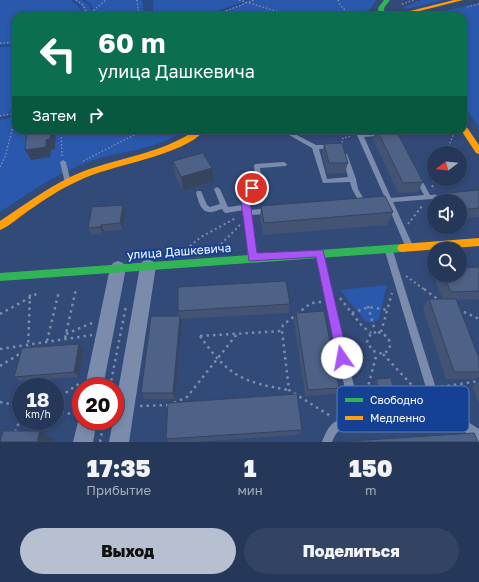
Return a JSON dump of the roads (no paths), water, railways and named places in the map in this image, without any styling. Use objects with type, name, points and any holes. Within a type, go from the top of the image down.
[{"type":"street","points":[[382,12],[381,8],[386,0]]},
{"type":"street","points":[[410,12],[460,0]]},
{"type":"street","points":[[467,119],[479,136]]},
{"type":"street","points":[[0,226],[68,182],[105,166],[166,150],[189,140],[196,134]]},
{"type":"street","points":[[467,134],[479,151]]},
{"type":"street","name":"улица Дашкевича","points":[[0,277],[320,252],[479,242]]},
{"type":"street","points":[[119,442],[148,266]]},
{"type":"street","points":[[96,378],[118,268]]},
{"type":"street","points":[[83,442],[85,430]]},
{"type":"lane","points":[[467,128],[473,128]]},
{"type":"lane","points":[[291,134],[315,147],[341,146],[353,179],[355,190],[363,203]]},
{"type":"lane","points":[[371,134],[360,135],[409,246]]},
{"type":"lane","points":[[394,134],[397,139]]},
{"type":"lane","points":[[315,147],[325,180],[353,179]]},
{"type":"lane","points":[[63,162],[68,182]]},
{"type":"lane","points":[[252,258],[246,201],[258,176],[257,166],[284,164]]},
{"type":"lane","points":[[414,171],[427,195]]},
{"type":"lane","points":[[217,189],[226,210],[280,210]]},
{"type":"lane","points":[[199,194],[204,206],[209,210],[224,206]]},
{"type":"lane","points":[[351,204],[427,197]]},
{"type":"lane","points":[[388,248],[400,273],[430,386]]},
{"type":"lane","points":[[320,252],[349,386]]},
{"type":"lane","points":[[327,442],[331,431],[337,426]]},
{"type":"lane","points":[[469,429],[479,438]]},
{"type":"waterway","points":[[72,0],[79,5],[82,12]]},
{"type":"waterway","points":[[83,0],[89,4],[93,10]]},
{"type":"waterway","points":[[217,12],[243,3]]},
{"type":"waterway","points":[[0,46],[12,45]]},
{"type":"waterway","points":[[0,118],[8,117],[12,110]]}]
